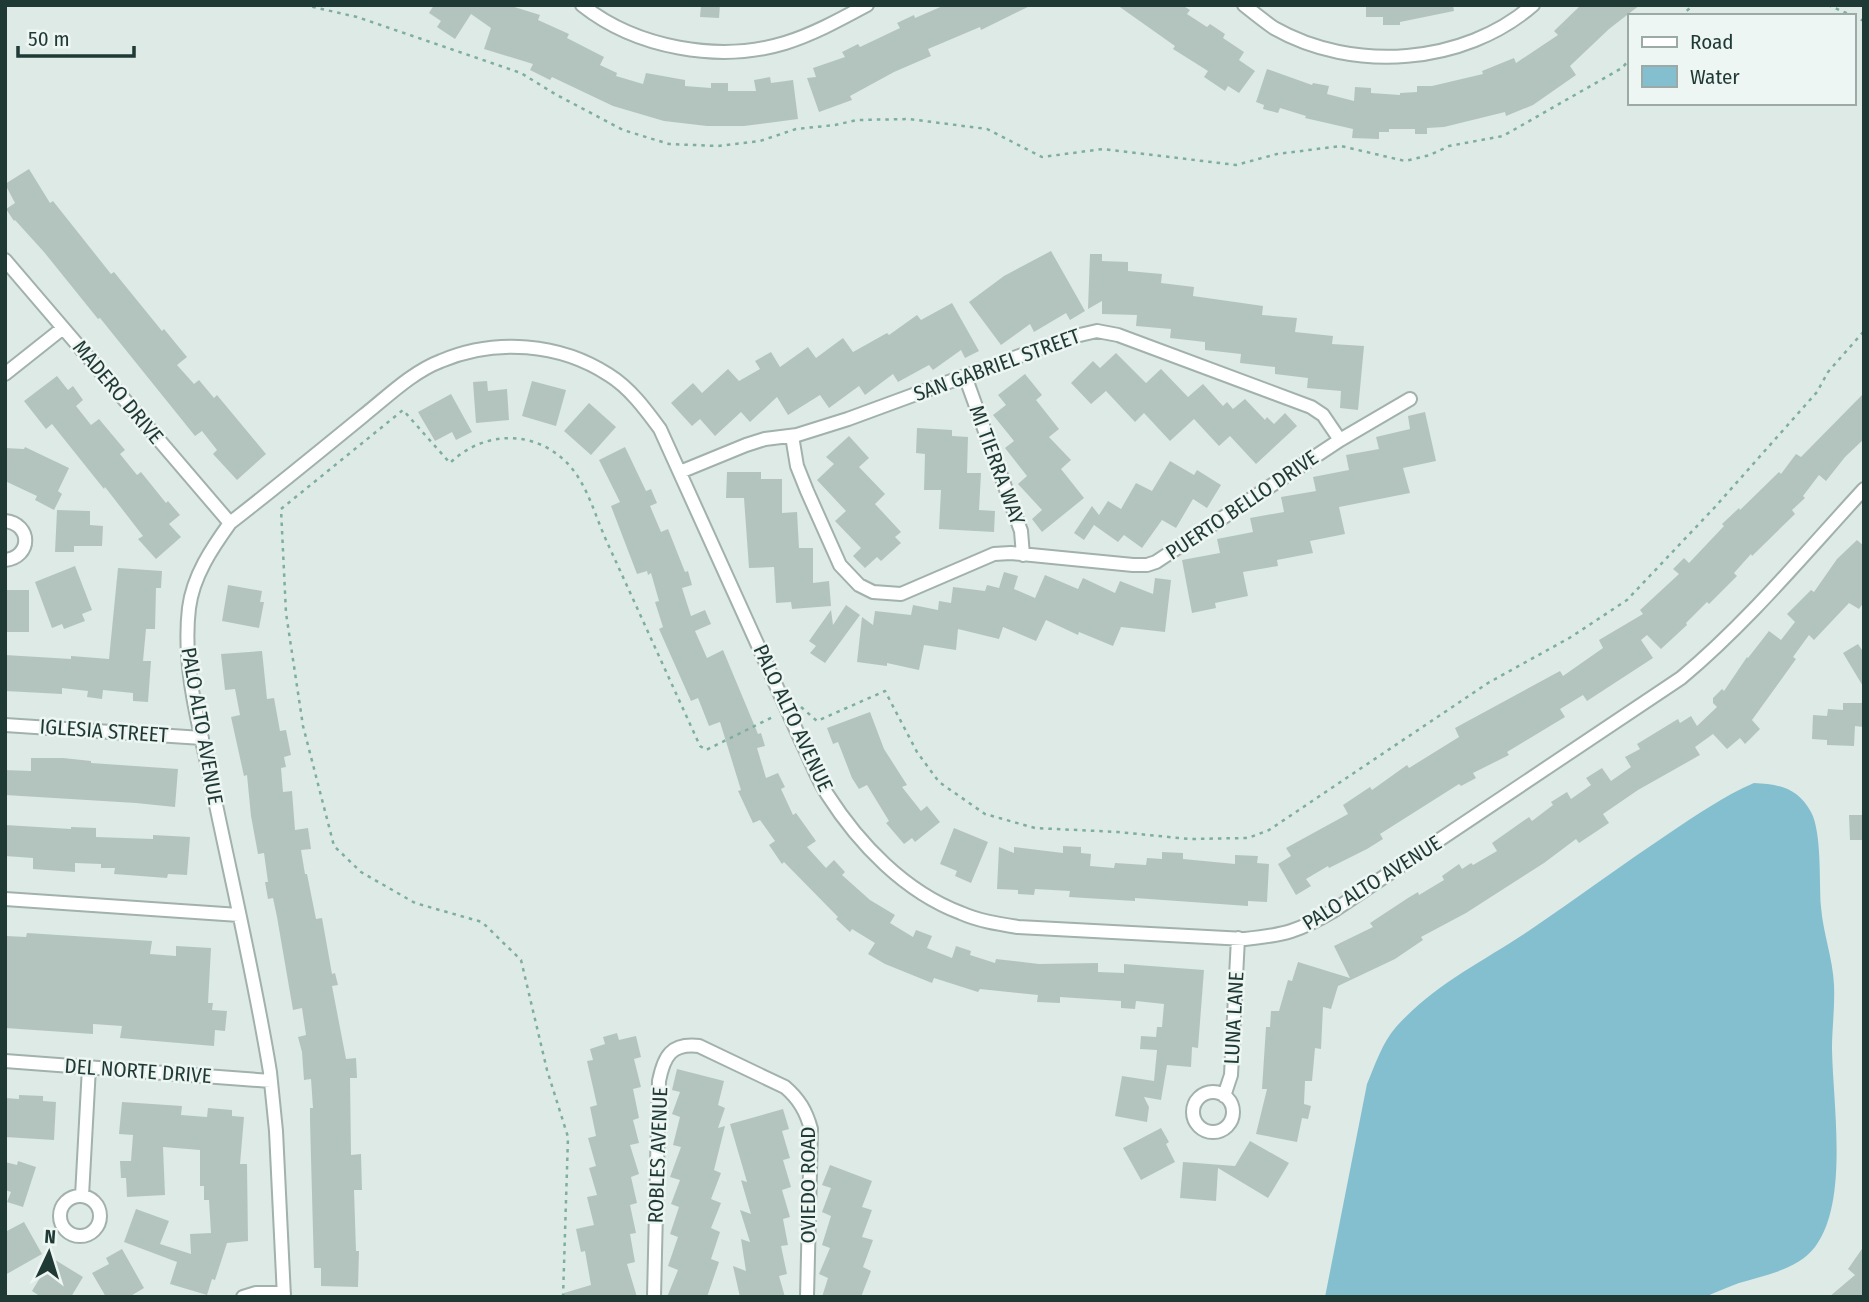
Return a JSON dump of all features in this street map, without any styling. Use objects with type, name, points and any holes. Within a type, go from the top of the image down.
[{"type":"street","points":[[582,5],[622,29],[653,41],[720,52],[750,51],[785,43],[867,5]]},
{"type":"street","points":[[1244,5],[1273,27],[1332,51],[1366,56],[1430,53],[1459,46],[1496,30],[1533,5]]},
{"type":"street","name":"MADERO DRIVE","points":[[5,260],[230,523]]},
{"type":"street","points":[[5,374],[63,328]]},
{"type":"street","name":"SAN GABRIEL STREET","points":[[680,472],[746,444],[792,436],[848,419],[1071,337],[1097,331],[1107,332],[1311,407],[1323,415],[1340,440]]},
{"type":"street","name":"PALO ALTO AVENUE","points":[[243,1297],[256,1293],[284,1295],[276,1131],[271,1081],[189,667],[189,605],[198,574],[230,523],[417,374],[439,361],[466,352],[499,346],[558,353],[587,363],[611,376],[646,409],[660,429],[826,792],[844,818],[895,875],[930,898],[960,913],[987,922],[1018,927],[1238,938],[1276,936],[1302,929],[1682,678],[1735,628],[1864,489]]},
{"type":"street","name":"MI TIERRA WAY","points":[[965,376],[1021,531],[1023,555]]},
{"type":"street","name":"PUERTO BELLO DRIVE","points":[[792,436],[797,466],[841,565],[859,585],[873,592],[901,594],[994,554],[1133,565],[1156,562],[1340,440],[1410,399]]},
{"type":"street","points":[[5,521],[19,526],[24,533],[25,542],[23,551],[17,558],[5,561]]},
{"type":"street","name":"IGLESIA STREET","points":[[5,725],[202,738]]},
{"type":"street","points":[[5,899],[239,915]]},
{"type":"street","name":"LUNA LANE","points":[[1224,1096],[1231,1075],[1238,938]]},
{"type":"street","name":"ROBLES AVENUE","points":[[654,1297],[659,1081],[663,1062],[671,1052],[685,1044],[699,1046],[742,1066]]},
{"type":"street","name":"DEL NORTE DRIVE","points":[[5,1061],[271,1081]]},
{"type":"street","name":"OVIEDO ROAD","points":[[742,1066],[785,1087],[796,1097],[806,1113],[811,1129],[807,1297]]},
{"type":"street","points":[[82,1196],[89,1068]]},
{"type":"path","points":[[304,5],[357,17],[521,73],[623,130],[669,144],[682,145],[718,146],[760,141],[796,129],[857,120],[909,119],[987,129],[1042,158],[1103,149],[1237,164],[1278,154],[1341,146],[1405,161],[1430,155],[1450,146],[1503,136],[1622,68],[1628,61]]},
{"type":"path","points":[[1828,5],[1848,14]]},
{"type":"path","points":[[563,1297],[568,1137],[547,1070],[521,960],[482,922],[415,903],[361,872],[334,846],[303,726],[286,613],[281,509],[403,410],[450,463],[461,453],[492,440],[509,438],[534,440],[570,465],[587,492],[604,536],[700,746],[706,750],[787,710],[802,707],[817,721],[885,691],[917,752],[939,782],[985,814],[1035,828],[1189,839],[1248,838],[1269,830],[1488,683],[1571,637],[1626,600],[1715,507],[1808,403],[1828,372],[1864,331]]},
{"type":"water","points":[[1754,783],[1780,786],[1800,797],[1811,812],[1817,832],[1821,907],[1834,985],[1832,1049],[1837,1152],[1832,1205],[1826,1228],[1815,1247],[1808,1255],[1790,1266],[1705,1297],[1325,1297],[1367,1084],[1383,1047],[1396,1027],[1443,985],[1530,930],[1701,812]]},
{"type":"building","points":[[434,5],[508,5],[540,15],[538,20],[569,34],[567,38],[604,57],[600,65],[617,73],[616,76],[643,84],[646,73],[685,80],[685,86],[711,88],[711,83],[728,83],[728,91],[756,91],[754,80],[770,77],[771,83],[793,80],[798,119],[744,126],[707,126],[664,121],[613,106],[552,77],[550,80],[530,70],[533,64],[484,49],[491,28],[471,14],[455,39],[437,27],[441,21],[429,13]]},
{"type":"building","points":[[701,5],[720,5],[719,18],[700,17]]},
{"type":"building","points":[[945,5],[1032,5],[981,30],[980,27],[928,49],[931,56],[850,96],[852,100],[819,112],[807,78],[816,77],[813,68],[845,57],[842,52],[858,44],[860,47],[900,28],[897,23]]},
{"type":"building","points":[[1117,5],[1182,5],[1190,10],[1187,14],[1207,27],[1210,24],[1225,34],[1223,38],[1244,52],[1239,60],[1255,71],[1239,93],[1228,86],[1225,91],[1204,77],[1208,71],[1173,49],[1175,46]]},
{"type":"building","points":[[1366,5],[1453,5],[1454,11],[1400,22],[1400,25],[1383,25],[1383,17],[1366,17]]},
{"type":"building","points":[[1581,5],[1640,5],[1609,29],[1570,66],[1576,75],[1533,105],[1506,116],[1505,112],[1444,127],[1427,128],[1427,134],[1415,134],[1415,129],[1389,129],[1389,132],[1379,132],[1379,139],[1352,138],[1353,129],[1305,118],[1306,116],[1280,108],[1278,113],[1263,109],[1264,105],[1256,102],[1267,69],[1312,85],[1329,86],[1327,94],[1354,101],[1355,87],[1371,88],[1371,93],[1400,95],[1417,92],[1417,86],[1432,86],[1483,74],[1482,71],[1514,58],[1516,63],[1558,35],[1554,31]]},
{"type":"building","points":[[29,169],[50,203],[53,201],[111,274],[114,272],[187,357],[177,365],[194,384],[199,380],[214,398],[217,395],[266,454],[237,480],[213,454],[217,450],[202,431],[195,436],[100,318],[98,319],[44,252],[14,221],[6,209],[15,203],[5,184]]},
{"type":"building","points":[[1051,251],[1085,311],[1070,320],[1066,313],[1034,332],[1030,324],[1001,345],[969,302],[1004,276]]},
{"type":"building","points":[[1090,254],[1102,254],[1102,261],[1128,262],[1128,271],[1162,274],[1161,283],[1194,287],[1193,296],[1263,306],[1262,315],[1297,318],[1295,332],[1333,336],[1332,344],[1364,346],[1358,410],[1340,408],[1341,391],[1307,388],[1308,378],[1275,374],[1275,367],[1240,363],[1241,354],[1205,350],[1205,342],[1170,338],[1171,329],[1136,326],[1137,315],[1102,314],[1102,301],[1088,309]]},
{"type":"building","points":[[952,303],[979,351],[965,358],[961,350],[933,370],[929,365],[898,382],[893,374],[865,395],[859,386],[829,408],[820,395],[788,415],[777,397],[750,422],[741,412],[715,436],[700,419],[692,426],[671,403],[693,383],[702,393],[728,369],[739,381],[760,369],[755,361],[771,352],[780,367],[808,347],[816,358],[843,338],[853,352],[887,333],[889,335],[917,315],[921,320]]},
{"type":"building","points":[[1116,353],[1146,383],[1161,369],[1188,397],[1203,384],[1223,406],[1227,402],[1233,409],[1245,399],[1265,420],[1267,417],[1274,424],[1285,413],[1297,426],[1256,464],[1230,436],[1219,446],[1194,419],[1170,441],[1144,413],[1135,422],[1106,391],[1091,404],[1071,383],[1093,361],[1100,368]]},
{"type":"building","points":[[1025,374],[1042,395],[1036,400],[1059,429],[1049,437],[1071,460],[1061,469],[1084,498],[1042,532],[1032,519],[1042,510],[1018,484],[1027,476],[1005,448],[1014,441],[993,415],[1006,405],[998,395]]},
{"type":"building","points":[[57,376],[68,390],[73,386],[83,400],[76,406],[91,425],[99,419],[125,450],[120,454],[137,475],[141,472],[166,503],[168,501],[180,515],[169,524],[181,537],[156,559],[138,539],[143,536],[105,487],[104,489],[52,424],[46,429],[24,401]]},
{"type":"building","points":[[487,381],[488,391],[507,389],[509,420],[476,423],[473,382]]},
{"type":"building","points":[[532,381],[566,390],[556,426],[522,416]]},
{"type":"building","points":[[1864,393],[1864,439],[1826,481],[1819,475],[1803,496],[1805,498],[1792,510],[1795,514],[1752,556],[1751,554],[1734,573],[1737,576],[1661,649],[1647,635],[1641,640],[1653,658],[1587,701],[1583,695],[1560,709],[1565,717],[1507,752],[1509,755],[1473,773],[1476,778],[1461,786],[1459,784],[1380,834],[1383,839],[1306,879],[1311,886],[1296,895],[1278,864],[1291,856],[1286,848],[1348,814],[1343,805],[1370,787],[1372,790],[1407,765],[1409,768],[1459,737],[1455,728],[1560,671],[1563,676],[1603,648],[1599,640],[1643,614],[1640,610],[1679,574],[1673,569],[1684,558],[1689,563],[1724,526],[1722,524],[1779,472],[1781,474],[1796,454],[1801,457]]},
{"type":"building","points":[[451,394],[472,432],[456,440],[452,432],[435,441],[418,412]]},
{"type":"building","points":[[589,403],[616,427],[591,455],[564,431]]},
{"type":"building","points":[[1425,412],[1436,461],[1403,468],[1410,493],[1339,507],[1345,534],[1310,541],[1313,553],[1277,560],[1278,566],[1243,572],[1248,596],[1215,603],[1216,608],[1192,613],[1182,560],[1220,553],[1217,539],[1253,532],[1250,518],[1284,512],[1281,497],[1316,491],[1313,477],[1349,470],[1346,455],[1379,449],[1376,437],[1410,429],[1408,416]]},
{"type":"building","points":[[917,428],[952,430],[952,436],[968,437],[967,473],[981,473],[979,510],[995,511],[994,532],[939,529],[941,490],[924,490],[925,454],[916,453]]},
{"type":"building","points":[[849,436],[869,458],[859,467],[885,494],[875,504],[901,532],[895,537],[901,543],[881,561],[877,557],[865,568],[853,556],[861,548],[835,521],[846,511],[817,480],[834,464],[826,457]]},
{"type":"building","points":[[25,447],[69,468],[58,491],[62,494],[54,510],[35,500],[37,496],[5,481],[5,448]]},
{"type":"building","points":[[625,447],[646,491],[651,489],[657,503],[650,506],[661,532],[668,529],[685,572],[688,571],[692,585],[682,588],[691,616],[705,610],[711,624],[695,631],[707,658],[723,650],[758,734],[761,733],[765,746],[757,748],[766,778],[778,773],[785,787],[781,789],[793,815],[796,813],[816,841],[807,847],[826,868],[834,860],[845,872],[842,875],[870,900],[895,915],[890,923],[913,937],[916,930],[932,936],[927,948],[952,958],[956,946],[971,951],[970,955],[995,963],[996,959],[1039,964],[1098,963],[1098,972],[1124,973],[1124,964],[1204,970],[1198,1048],[1192,1047],[1191,1067],[1167,1065],[1161,1100],[1144,1097],[1149,1107],[1147,1122],[1115,1116],[1122,1076],[1154,1081],[1157,1050],[1140,1049],[1141,1036],[1156,1037],[1157,1027],[1162,1027],[1164,1004],[1136,1001],[1135,1009],[1121,1008],[1121,1001],[1060,997],[1060,1003],[1037,1002],[1038,995],[980,989],[978,992],[934,978],[932,983],[868,954],[875,943],[852,929],[850,932],[784,862],[782,864],[769,845],[775,841],[760,820],[753,823],[738,791],[741,790],[720,722],[709,726],[698,698],[691,701],[659,629],[663,627],[655,602],[659,601],[651,573],[648,575],[647,571],[637,574],[611,506],[620,502],[599,460]]},
{"type":"building","points":[[1170,461],[1194,475],[1197,470],[1221,485],[1207,508],[1193,499],[1176,528],[1162,520],[1142,548],[1124,535],[1118,542],[1094,525],[1084,540],[1074,533],[1092,506],[1099,515],[1108,501],[1121,509],[1136,483],[1152,491]]},
{"type":"building","points":[[727,472],[761,472],[761,479],[782,479],[782,513],[797,512],[799,548],[813,548],[813,583],[829,581],[831,606],[792,609],[791,602],[776,603],[774,567],[749,568],[744,498],[726,498]]},
{"type":"building","points":[[57,510],[90,511],[90,525],[103,526],[102,546],[74,546],[74,552],[55,552]]},
{"type":"building","points":[[1857,540],[1864,546],[1864,602],[1859,609],[1849,603],[1814,640],[1809,635],[1793,657],[1796,659],[1752,720],[1760,729],[1745,744],[1740,738],[1727,749],[1713,734],[1695,747],[1700,755],[1638,790],[1603,814],[1609,823],[1579,843],[1576,839],[1466,913],[1421,937],[1423,940],[1395,959],[1338,986],[1331,1009],[1323,1007],[1321,1049],[1315,1048],[1312,1081],[1305,1081],[1304,1104],[1311,1106],[1308,1119],[1302,1118],[1297,1142],[1256,1134],[1267,1089],[1262,1089],[1266,1027],[1270,1027],[1271,1011],[1279,1011],[1288,980],[1292,981],[1298,962],[1350,978],[1334,946],[1373,927],[1370,923],[1418,892],[1419,895],[1444,880],[1442,876],[1459,864],[1462,869],[1497,851],[1492,843],[1529,817],[1532,821],[1553,805],[1551,802],[1567,792],[1571,799],[1591,785],[1586,778],[1602,768],[1611,781],[1631,767],[1625,757],[1640,749],[1637,744],[1678,719],[1680,723],[1691,716],[1697,726],[1717,707],[1713,698],[1722,689],[1724,691],[1769,631],[1781,640],[1795,622],[1787,614],[1811,590],[1814,592],[1837,559]]},
{"type":"building","points":[[75,566],[92,610],[82,614],[85,621],[64,629],[62,624],[52,628],[35,582]]},
{"type":"building","points":[[118,568],[162,571],[161,588],[156,588],[155,629],[146,629],[143,661],[151,661],[148,702],[133,701],[133,693],[103,690],[102,699],[87,697],[88,691],[62,688],[62,694],[5,691],[5,655],[109,659]]},
{"type":"building","points":[[1004,572],[1018,576],[1014,589],[1035,598],[1045,575],[1078,589],[1083,578],[1115,593],[1120,581],[1153,594],[1155,578],[1171,580],[1165,632],[1121,627],[1113,646],[1079,632],[1078,635],[1046,620],[1036,641],[1003,627],[999,639],[958,629],[956,650],[924,645],[919,670],[887,663],[887,666],[857,662],[862,617],[873,625],[875,611],[911,615],[913,605],[938,610],[939,601],[951,603],[953,587],[985,591],[987,585],[999,588]]},
{"type":"building","points":[[228,585],[262,591],[260,602],[264,602],[259,628],[222,621]]},
{"type":"building","points":[[5,590],[29,590],[29,632],[5,632]]},
{"type":"building","points":[[846,605],[860,615],[825,663],[810,653],[816,646],[809,641],[831,610],[833,625]]},
{"type":"building","points":[[1858,644],[1864,653],[1864,688],[1843,653]]},
{"type":"building","points":[[262,651],[267,699],[274,698],[280,731],[286,730],[291,755],[284,757],[286,767],[281,768],[283,792],[292,791],[295,830],[308,828],[311,849],[301,850],[305,874],[316,919],[322,918],[332,974],[335,973],[338,985],[332,986],[346,1059],[356,1058],[357,1078],[350,1078],[351,1155],[361,1154],[362,1190],[354,1190],[356,1251],[359,1251],[358,1287],[321,1286],[321,1268],[314,1268],[310,1121],[310,1108],[313,1108],[311,1079],[304,1080],[298,1037],[306,1035],[302,1008],[293,1010],[273,898],[268,899],[264,853],[258,854],[247,775],[244,776],[231,717],[240,715],[235,689],[225,690],[221,654]]},
{"type":"building","points":[[1843,703],[1864,703],[1863,727],[1855,726],[1854,746],[1827,745],[1827,740],[1812,739],[1813,715],[1827,716],[1828,709],[1843,710]]},
{"type":"building","points":[[870,712],[884,749],[907,785],[902,787],[921,811],[927,806],[940,822],[915,842],[912,838],[904,844],[886,823],[889,821],[867,785],[859,789],[838,742],[833,744],[827,728]]},
{"type":"building","points":[[31,758],[63,758],[91,763],[178,769],[175,807],[5,795],[5,770],[31,771]]},
{"type":"building","points":[[1849,815],[1864,815],[1864,840],[1850,840]]},
{"type":"building","points":[[5,825],[96,828],[96,837],[190,837],[187,875],[168,874],[167,878],[114,874],[115,868],[101,868],[101,864],[75,863],[75,872],[33,869],[33,858],[5,856]]},
{"type":"building","points":[[954,828],[988,842],[971,883],[955,876],[957,871],[940,864]]},
{"type":"building","points":[[1063,846],[1081,847],[1081,853],[1091,854],[1090,866],[1114,868],[1115,863],[1146,865],[1147,858],[1162,859],[1162,852],[1183,853],[1183,859],[1235,864],[1235,855],[1258,856],[1257,863],[1269,864],[1267,902],[1248,901],[1248,906],[1135,898],[1135,901],[1069,897],[1070,891],[1035,889],[1034,895],[1018,894],[1018,890],[997,889],[999,847],[1014,853],[1014,847],[1063,853]]},
{"type":"building","points":[[27,933],[152,941],[150,954],[176,956],[176,946],[211,948],[208,1003],[213,1003],[212,1010],[227,1011],[225,1031],[215,1030],[214,1046],[120,1038],[122,1026],[93,1024],[93,1034],[5,1028],[6,936],[26,937]]},
{"type":"building","points":[[617,1033],[619,1040],[636,1036],[641,1057],[634,1059],[641,1087],[633,1089],[639,1118],[633,1120],[639,1143],[630,1145],[639,1174],[631,1177],[637,1203],[630,1205],[636,1233],[630,1234],[635,1262],[627,1264],[637,1297],[564,1297],[564,1293],[591,1285],[585,1251],[581,1252],[576,1229],[594,1225],[587,1197],[597,1195],[589,1168],[596,1166],[588,1138],[596,1136],[590,1107],[597,1105],[587,1061],[593,1060],[590,1049],[605,1044],[603,1037]]},
{"type":"building","points":[[677,1069],[724,1081],[718,1105],[725,1108],[718,1128],[725,1126],[714,1170],[721,1173],[711,1199],[721,1203],[711,1228],[720,1232],[711,1259],[719,1262],[707,1297],[667,1297],[678,1270],[668,1266],[678,1237],[670,1234],[679,1207],[671,1204],[680,1180],[670,1177],[681,1147],[673,1145],[680,1117],[672,1114],[680,1092],[672,1090]]},
{"type":"building","points":[[19,1095],[43,1096],[43,1101],[56,1102],[54,1140],[5,1137],[5,1098],[19,1099]]},
{"type":"building","points":[[122,1102],[182,1106],[181,1115],[207,1117],[208,1108],[232,1110],[232,1116],[244,1117],[240,1164],[247,1164],[248,1241],[227,1243],[207,1295],[170,1284],[177,1262],[124,1242],[136,1209],[169,1221],[160,1244],[191,1254],[190,1234],[211,1233],[209,1200],[204,1200],[204,1186],[200,1186],[200,1150],[163,1147],[165,1195],[127,1197],[126,1178],[121,1178],[120,1161],[131,1161],[133,1135],[119,1134]]},
{"type":"building","points":[[783,1109],[789,1129],[782,1131],[790,1158],[783,1160],[791,1187],[782,1190],[790,1217],[783,1219],[788,1245],[781,1246],[787,1274],[779,1276],[785,1297],[740,1297],[733,1266],[746,1271],[741,1239],[750,1242],[740,1210],[751,1214],[741,1180],[747,1182],[730,1124]]},
{"type":"building","points":[[1161,1128],[1175,1162],[1141,1180],[1123,1148]]},
{"type":"building","points":[[1250,1141],[1289,1163],[1268,1198],[1218,1168],[1216,1201],[1180,1198],[1183,1162],[1235,1166]]},
{"type":"building","points":[[18,1161],[36,1167],[23,1207],[7,1202],[11,1192],[5,1190],[5,1162],[17,1165]]},
{"type":"building","points":[[830,1165],[872,1181],[862,1207],[872,1210],[862,1237],[873,1240],[863,1267],[871,1271],[861,1297],[822,1297],[828,1278],[819,1274],[830,1248],[822,1245],[831,1216],[822,1212],[831,1188],[822,1185]]},
{"type":"building","points":[[24,1222],[42,1254],[5,1275],[5,1232]]},
{"type":"building","points":[[1864,1246],[1864,1297],[1829,1297],[1855,1275],[1848,1269]]},
{"type":"building","points":[[122,1249],[144,1288],[129,1297],[106,1297],[92,1273],[109,1264],[106,1258]]},
{"type":"building","points":[[52,1258],[83,1277],[71,1297],[41,1297],[32,1291]]}]
